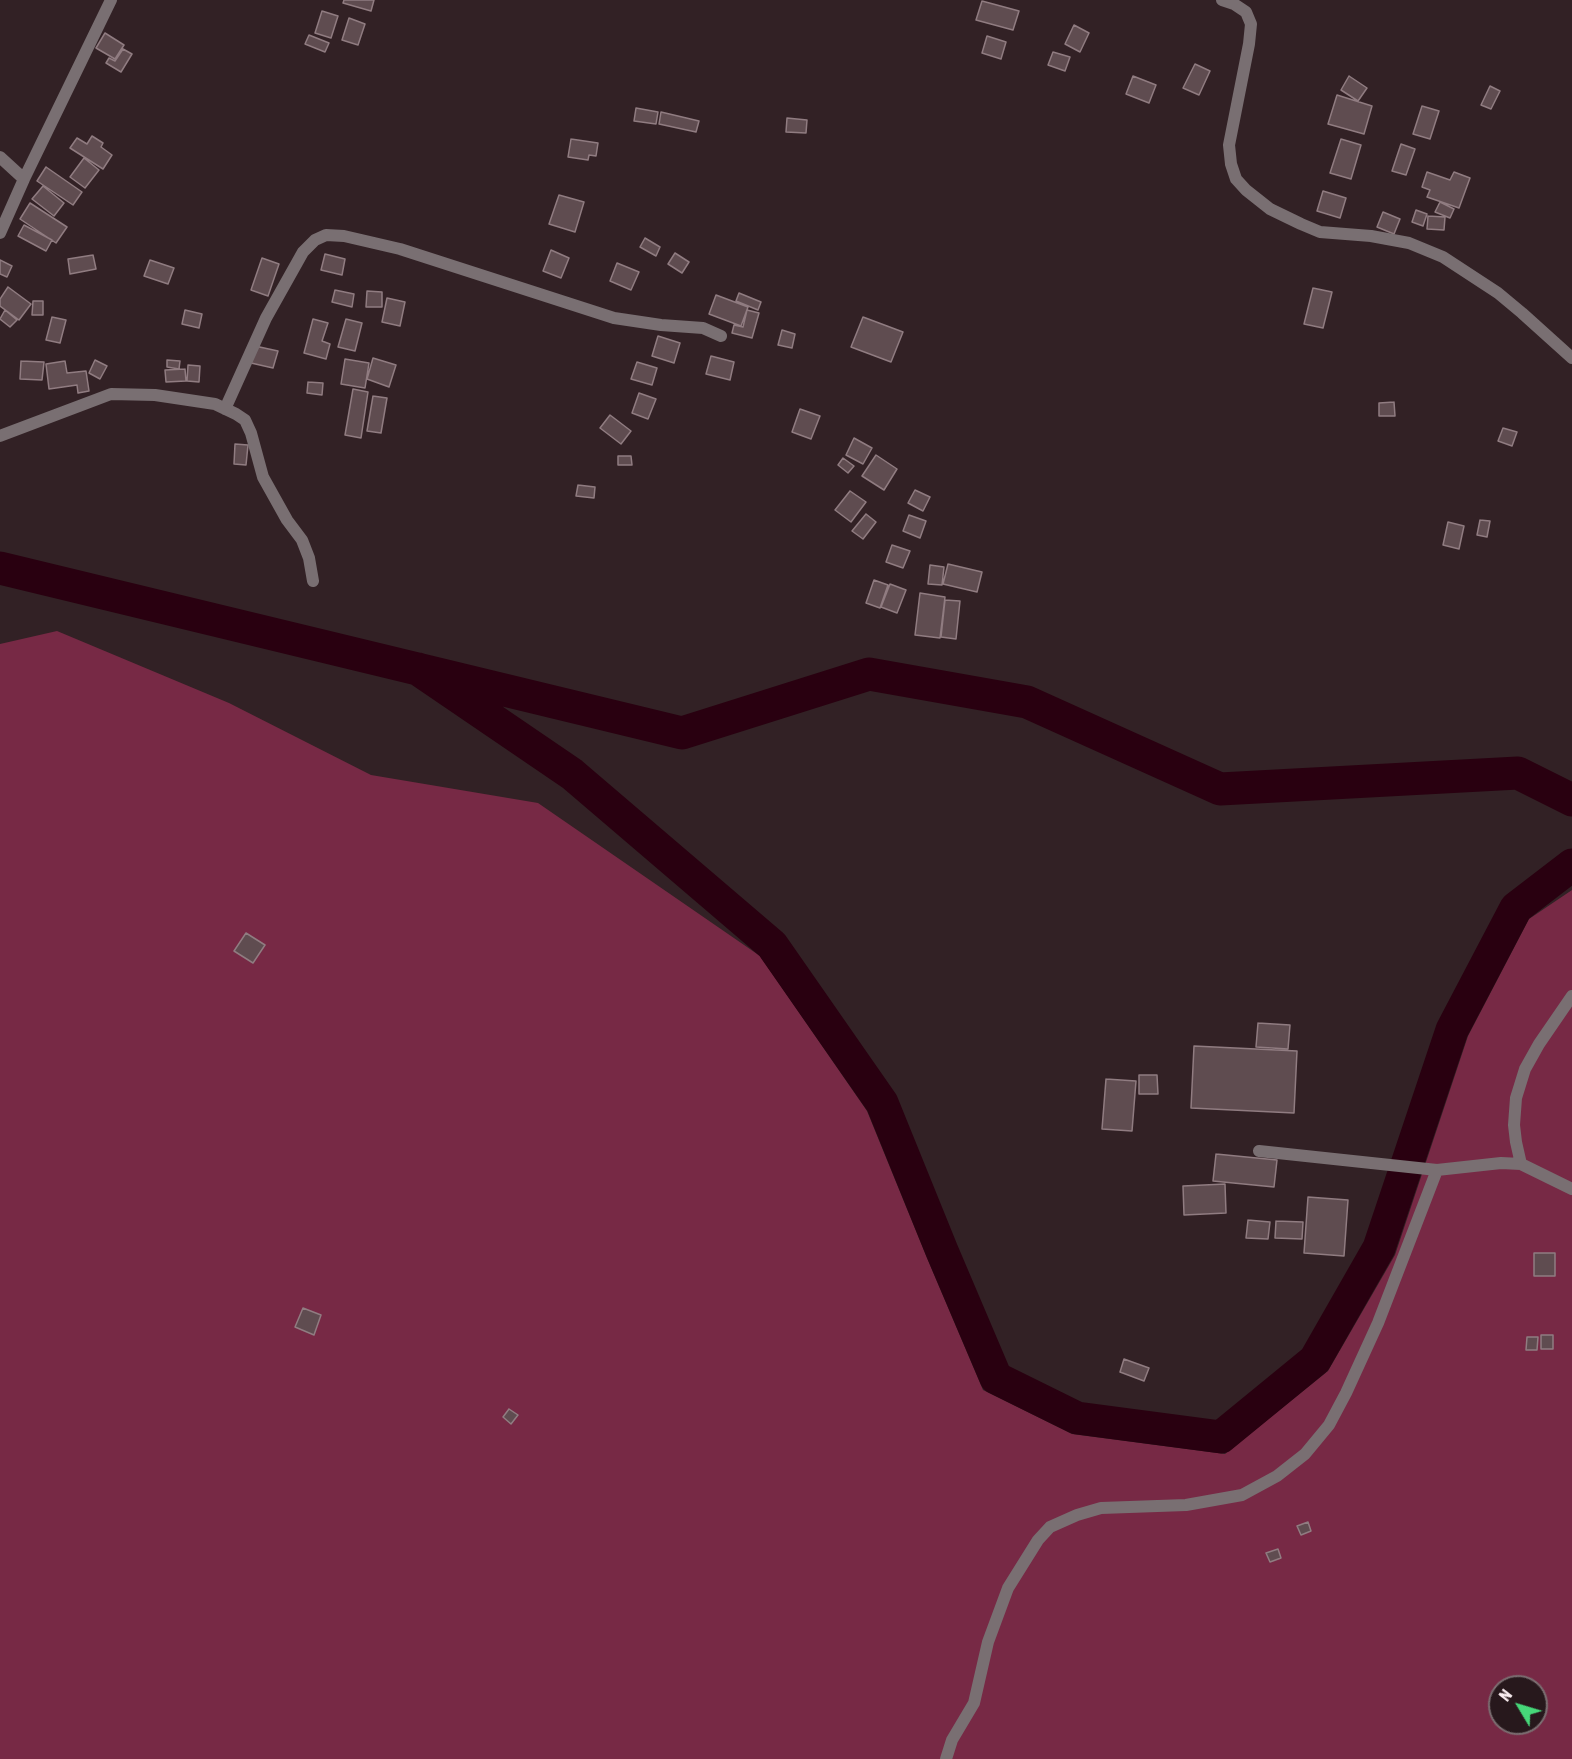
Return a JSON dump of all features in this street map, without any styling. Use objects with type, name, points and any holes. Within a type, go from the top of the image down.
[{"type":"street","points":[[0,232],[111,0]]},
{"type":"street","points":[[1222,0],[1246,12],[1251,24],[1229,146],[1236,179],[1246,190],[1270,209],[1320,232],[1371,236],[1409,243],[1443,257],[1498,293],[1572,358]]},
{"type":"street","points":[[0,157],[24,179]]},
{"type":"street","points":[[225,409],[266,318],[303,252],[315,240],[326,236],[344,236],[400,249],[614,318],[702,328],[721,336]]},
{"type":"street","points":[[0,436],[111,394],[155,395],[214,404],[225,409],[245,420],[251,433],[263,477],[287,520],[302,540],[309,558],[313,581]]},
{"type":"street","points":[[1521,1164],[1514,1125],[1516,1098],[1530,1061],[1572,996]]},
{"type":"street","points":[[1259,1151],[1437,1170],[1501,1163],[1521,1164],[1572,1189]]},
{"type":"street","points":[[946,1759],[952,1740],[974,1703],[988,1642],[1008,1588],[1038,1540],[1050,1527],[1077,1515],[1101,1508],[1186,1505],[1242,1495],[1277,1476],[1305,1454],[1329,1425],[1346,1393],[1378,1323],[1437,1170]]},
{"type":"shaded area","points":[[57,631],[229,703],[371,775],[538,803],[760,956],[867,1111],[983,1390],[1072,1434],[1225,1454],[1328,1371],[1395,1255],[1468,1036],[1529,919],[1572,890],[1572,1759],[0,1759],[0,644]]},
{"type":"building","points":[[344,0],[374,0],[371,11],[343,3]]},
{"type":"building","points":[[982,1],[1019,11],[1013,30],[976,20]]},
{"type":"building","points":[[322,11],[338,16],[331,38],[315,33]]},
{"type":"building","points":[[349,18],[365,24],[358,45],[342,40]]},
{"type":"building","points":[[1074,25],[1089,33],[1080,52],[1065,44]]},
{"type":"building","points":[[105,33],[124,45],[115,59],[96,48]]},
{"type":"building","points":[[309,35],[329,43],[325,52],[305,44]]},
{"type":"building","points":[[987,36],[1006,42],[1001,59],[982,53]]},
{"type":"building","points":[[123,49],[132,54],[121,72],[106,63],[109,58],[115,61]]},
{"type":"building","points":[[1053,52],[1070,57],[1065,71],[1048,65]]},
{"type":"building","points":[[1195,64],[1210,71],[1199,95],[1183,88]]},
{"type":"building","points":[[1133,76],[1156,85],[1149,103],[1126,94]]},
{"type":"building","points":[[1349,76],[1367,88],[1358,101],[1341,90]]},
{"type":"building","points":[[1490,86],[1500,91],[1491,109],[1481,105]]},
{"type":"building","points":[[1337,95],[1372,106],[1364,134],[1328,124]]},
{"type":"building","points":[[1422,106],[1439,111],[1430,139],[1413,134]]},
{"type":"building","points":[[636,108],[658,112],[656,124],[634,121]]},
{"type":"building","points":[[661,112],[699,121],[696,132],[659,124]]},
{"type":"building","points":[[787,118],[807,120],[806,133],[786,132]]},
{"type":"building","points":[[92,136],[103,143],[101,147],[112,155],[103,169],[70,148],[77,138],[87,144]]},
{"type":"building","points":[[571,139],[598,143],[596,156],[589,155],[588,160],[568,157]]},
{"type":"building","points":[[1341,139],[1361,145],[1351,179],[1330,173]]},
{"type":"building","points":[[1401,144],[1415,149],[1406,175],[1392,171]]},
{"type":"building","points":[[84,158],[99,170],[85,188],[70,177]]},
{"type":"building","points":[[46,167],[82,192],[73,205],[37,181]]},
{"type":"building","points":[[1427,172],[1450,180],[1454,172],[1470,178],[1459,208],[1427,197],[1430,190],[1422,187]]},
{"type":"building","points":[[43,186],[64,203],[54,216],[32,199]]},
{"type":"building","points":[[1323,191],[1346,198],[1340,218],[1317,211]]},
{"type":"building","points":[[559,195],[584,202],[575,232],[549,224]]},
{"type":"building","points":[[1440,202],[1454,209],[1450,218],[1435,212]]},
{"type":"building","points":[[30,203],[67,227],[56,243],[20,219]]},
{"type":"building","points":[[1416,210],[1427,214],[1423,226],[1412,222]]},
{"type":"building","points":[[1383,212],[1400,219],[1394,234],[1377,227]]},
{"type":"building","points":[[1428,216],[1445,217],[1444,230],[1427,229]]},
{"type":"building","points":[[24,225],[52,240],[46,251],[18,236]]},
{"type":"building","points":[[645,238],[660,247],[656,256],[640,247]]},
{"type":"building","points":[[551,250],[569,258],[561,278],[543,271]]},
{"type":"building","points":[[675,253],[689,262],[682,273],[668,264]]},
{"type":"building","points":[[325,254],[345,259],[342,275],[321,270]]},
{"type":"building","points":[[93,255],[96,269],[70,274],[68,259]]},
{"type":"building","points":[[262,258],[279,264],[268,296],[251,290]]},
{"type":"building","points":[[0,260],[12,266],[7,277],[0,274]]},
{"type":"building","points":[[150,260],[174,268],[168,284],[144,276]]},
{"type":"building","points":[[617,263],[639,272],[631,290],[610,281]]},
{"type":"building","points":[[8,287],[31,304],[19,320],[0,306],[0,299]]},
{"type":"building","points":[[1313,288],[1332,292],[1323,328],[1304,324]]},
{"type":"building","points":[[335,290],[354,294],[352,307],[332,302]]},
{"type":"building","points":[[367,291],[382,292],[382,307],[366,307]]},
{"type":"building","points":[[739,293],[761,302],[758,310],[736,301]]},
{"type":"building","points":[[716,295],[748,307],[741,326],[709,314]]},
{"type":"building","points":[[387,298],[405,302],[400,326],[382,322]]},
{"type":"building","points":[[33,301],[43,301],[43,315],[32,315]]},
{"type":"building","points":[[5,310],[17,320],[10,327],[0,319]]},
{"type":"building","points":[[185,310],[202,314],[199,328],[182,324]]},
{"type":"building","points":[[747,310],[759,313],[752,338],[732,333],[734,325],[743,327]]},
{"type":"building","points":[[52,317],[66,320],[60,343],[46,340]]},
{"type":"building","points":[[863,317],[903,332],[891,362],[851,347]]},
{"type":"building","points":[[313,319],[328,323],[322,341],[330,344],[326,359],[304,353]]},
{"type":"building","points":[[346,319],[362,323],[355,351],[338,347]]},
{"type":"building","points":[[782,330],[795,334],[792,348],[778,345]]},
{"type":"building","points":[[658,336],[680,343],[674,363],[652,356]]},
{"type":"building","points":[[255,346],[278,351],[273,368],[251,363]]},
{"type":"building","points":[[711,356],[734,362],[730,380],[706,374]]},
{"type":"building","points":[[373,358],[396,365],[389,387],[367,379]]},
{"type":"building","points":[[345,359],[369,363],[365,388],[341,384]]},
{"type":"building","points":[[95,360],[107,366],[100,379],[89,373]]},
{"type":"building","points":[[167,360],[180,361],[179,369],[167,367]]},
{"type":"building","points":[[21,361],[44,362],[42,380],[20,379]]},
{"type":"building","points":[[65,361],[67,373],[86,371],[89,391],[78,393],[77,385],[49,389],[46,364]]},
{"type":"building","points":[[637,362],[657,368],[652,385],[631,379]]},
{"type":"building","points":[[188,365],[200,366],[199,382],[187,381]]},
{"type":"building","points":[[185,369],[186,381],[166,382],[165,370]]},
{"type":"building","points":[[308,382],[323,383],[322,395],[307,393]]},
{"type":"building","points":[[353,389],[368,392],[361,438],[345,435]]},
{"type":"building","points":[[639,393],[656,399],[648,419],[632,413]]},
{"type":"building","points":[[373,396],[387,398],[381,433],[367,431]]},
{"type":"building","points":[[1394,402],[1395,416],[1379,416],[1379,403]]},
{"type":"building","points":[[800,409],[820,416],[811,439],[792,432]]},
{"type":"building","points":[[610,415],[631,431],[621,444],[600,428]]},
{"type":"building","points":[[1503,428],[1517,432],[1512,446],[1498,441]]},
{"type":"building","points":[[854,438],[872,448],[863,464],[846,455]]},
{"type":"building","points":[[235,444],[248,445],[246,465],[234,464]]},
{"type":"building","points":[[876,455],[897,469],[884,490],[862,476]]},
{"type":"building","points":[[618,456],[631,456],[632,465],[618,465]]},
{"type":"building","points":[[843,458],[854,466],[848,473],[838,465]]},
{"type":"building","points":[[578,485],[595,487],[594,498],[576,496]]},
{"type":"building","points":[[915,490],[930,497],[923,511],[908,503]]},
{"type":"building","points":[[850,491],[866,502],[851,522],[835,510]]},
{"type":"building","points":[[866,514],[876,522],[863,539],[852,531]]},
{"type":"building","points":[[909,515],[926,521],[920,538],[903,531]]},
{"type":"building","points":[[1480,520],[1490,521],[1487,537],[1477,535]]},
{"type":"building","points":[[1448,522],[1464,526],[1459,549],[1443,545]]},
{"type":"building","points":[[892,545],[910,551],[903,568],[886,562]]},
{"type":"building","points":[[948,564],[982,572],[977,592],[943,584]]},
{"type":"building","points":[[930,565],[944,567],[942,585],[928,584]]},
{"type":"building","points":[[874,580],[888,585],[880,608],[866,603]]},
{"type":"building","points":[[890,584],[906,590],[897,613],[881,607]]},
{"type":"building","points":[[920,593],[945,597],[940,638],[915,635]]},
{"type":"building","points":[[945,600],[960,601],[956,639],[941,637]]},
{"type":"building","points":[[246,933],[265,945],[253,963],[234,951]]},
{"type":"building","points":[[1258,1023],[1290,1025],[1288,1049],[1256,1047]]},
{"type":"building","points":[[1194,1046],[1297,1051],[1294,1113],[1191,1108]]},
{"type":"building","points":[[1139,1075],[1157,1075],[1158,1094],[1139,1094]]},
{"type":"building","points":[[1106,1079],[1136,1081],[1132,1131],[1102,1129]]},
{"type":"building","points":[[1216,1154],[1277,1160],[1274,1187],[1213,1181]]},
{"type":"building","points":[[1225,1184],[1226,1213],[1184,1215],[1183,1186]]},
{"type":"building","points":[[1308,1197],[1348,1200],[1344,1256],[1304,1253]]},
{"type":"building","points":[[1248,1220],[1270,1222],[1268,1239],[1246,1238]]},
{"type":"building","points":[[1276,1221],[1303,1222],[1302,1239],[1275,1238]]},
{"type":"building","points":[[1534,1253],[1555,1253],[1555,1276],[1534,1276]]},
{"type":"building","points":[[303,1308],[321,1315],[314,1335],[295,1327]]},
{"type":"building","points":[[1541,1335],[1553,1335],[1553,1349],[1541,1349]]},
{"type":"building","points":[[1527,1337],[1538,1337],[1537,1350],[1526,1350]]},
{"type":"building","points":[[1124,1359],[1149,1368],[1144,1381],[1120,1372]]},
{"type":"building","points":[[509,1409],[518,1415],[511,1424],[503,1417]]},
{"type":"building","points":[[1308,1522],[1311,1531],[1301,1535],[1297,1526]]},
{"type":"building","points":[[1278,1549],[1281,1558],[1270,1562],[1266,1553]]},
{"type":"waterway","points":[[0,568],[682,733],[869,674],[1027,702],[1220,789],[1518,773],[1572,800]]},
{"type":"waterway","points":[[418,669],[572,774],[772,945],[882,1103],[996,1378],[1077,1418],[1221,1437],[1315,1360],[1379,1248],[1452,1030],[1516,908],[1572,865]]}]
